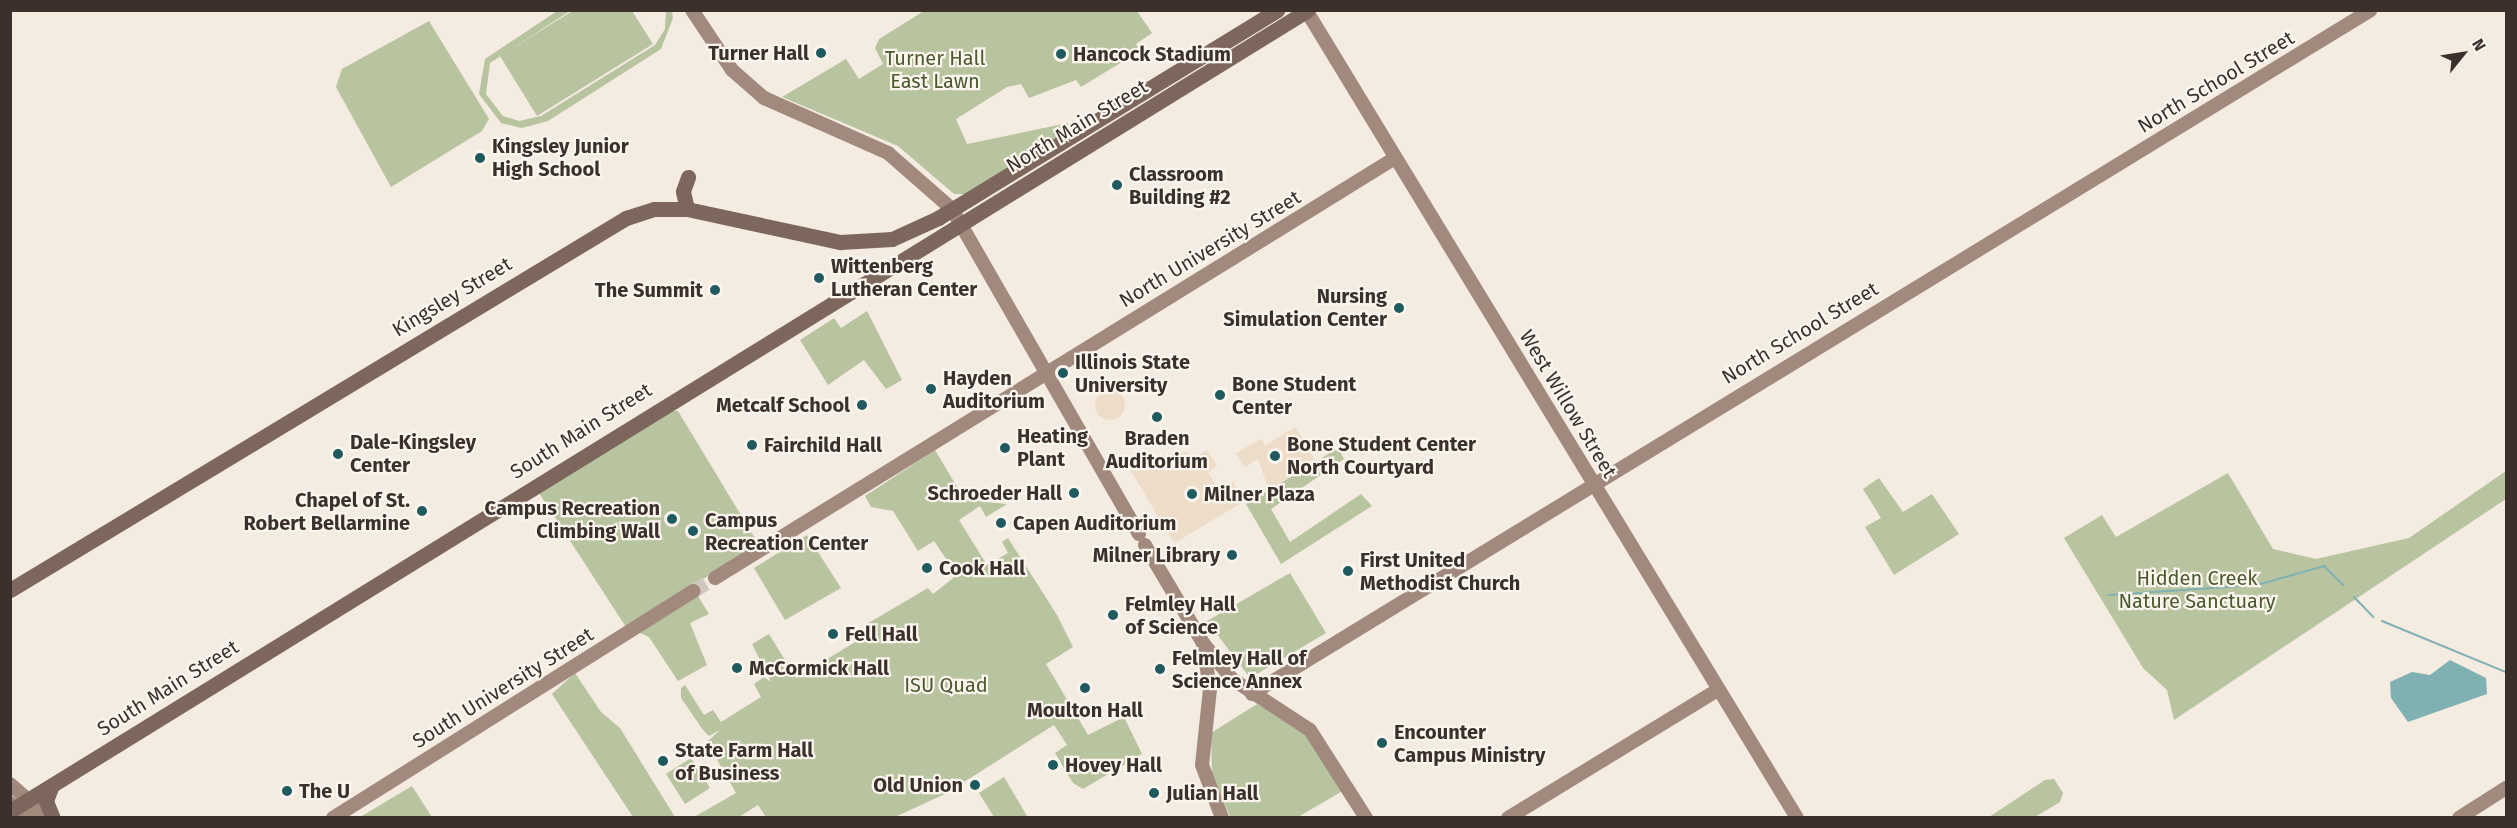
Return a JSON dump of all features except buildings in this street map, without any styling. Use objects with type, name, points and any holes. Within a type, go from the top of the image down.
[{"type":"main road","name":"North Main Street","points":[[957,215],[1277,10]]},
{"type":"main road","name":"North Main Street","points":[[957,215],[1307,11]]},
{"type":"main road","points":[[687,177],[682,191],[687,209]]},
{"type":"main road","name":"Kingsley Street","points":[[10,590],[608,228],[640,212],[687,209],[857,243],[905,235],[957,215]]},
{"type":"main road","name":"South Main Street","points":[[16,806],[957,215]]},
{"type":"main road","points":[[51,818],[46,801],[52,785]]},
{"type":"street","points":[[692,10],[732,70],[764,98],[888,153],[957,215],[1045,372],[1203,643],[1232,679],[1310,730],[1366,818]]},
{"type":"street","name":"North School Street","points":[[1252,694],[1592,482],[2371,10]]},
{"type":"street","name":"West Willow Street","points":[[1307,11],[1797,818]]},
{"type":"street","name":"North University Street","points":[[1045,372],[1395,158]]},
{"type":"street","points":[[716,578],[1045,372]]},
{"type":"street","name":"South University Street","points":[[333,818],[694,591]]},
{"type":"street","points":[[1203,643],[1210,688],[1202,765],[1222,818]]},
{"type":"street","points":[[1508,818],[1719,689]]},
{"type":"street","points":[[10,784],[16,806],[29,818]]},
{"type":"street","points":[[2459,818],[2506,788]]},
{"type":"street","points":[[16,806],[51,818]]},
{"type":"green space","points":[[574,10],[632,11],[653,44],[537,116],[500,56]]},
{"type":"green space","points":[[557,11],[570,11],[490,63],[486,94],[503,116],[519,121],[541,116],[655,45],[665,29],[666,11],[672,11],[673,18],[661,49],[548,121],[522,128],[501,123],[479,94],[485,59]]},
{"type":"green space","name":"Turner Hall East Lawn","points":[[924,11],[1137,11],[1152,33],[1136,44],[1140,51],[1081,87],[1076,80],[1029,98],[1021,84],[1007,87],[956,119],[967,144],[1068,123],[1071,129],[966,194],[954,194],[898,146],[782,97],[846,59],[859,79],[883,64],[875,48],[879,39]]},
{"type":"green space","points":[[429,21],[489,119],[482,131],[391,187],[336,87],[342,69]]},
{"type":"green space","points":[[867,311],[902,380],[886,389],[864,360],[828,385],[800,340],[834,318],[841,328]]},
{"type":"green space","points":[[668,411],[678,411],[756,540],[755,547],[692,586],[709,614],[690,623],[707,665],[678,681],[649,637],[626,627],[537,490]]},
{"type":"green space","points":[[1338,448],[1344,459],[1271,509],[1290,542],[1361,494],[1372,506],[1281,564],[1246,504]]},
{"type":"green space","name":"ISU Quad","points":[[935,450],[965,500],[1007,504],[986,517],[980,506],[959,520],[987,565],[1008,553],[1002,542],[1008,538],[1057,615],[1073,647],[1046,664],[1088,735],[1124,717],[1142,754],[1083,789],[1073,783],[1055,753],[1067,745],[1054,725],[945,794],[895,817],[766,817],[758,805],[739,817],[694,817],[736,793],[707,742],[720,730],[709,736],[703,730],[681,698],[681,688],[685,685],[704,715],[713,710],[721,722],[761,697],[754,684],[764,677],[771,682],[752,644],[769,634],[796,678],[870,633],[865,625],[928,588],[933,594],[957,575],[934,541],[918,551],[893,511],[871,507],[865,496]]},
{"type":"green space","name":"Hidden Creek Nature Sanctuary","points":[[2506,471],[2506,499],[2174,720],[2167,690],[2143,668],[2064,538],[2102,515],[2116,537],[2228,473],[2273,549],[2316,559],[2409,538]]},
{"type":"green space","points":[[1879,478],[1903,512],[1932,494],[1959,534],[1894,575],[1865,527],[1881,518],[1863,489]]},
{"type":"green space","points":[[807,535],[841,588],[785,620],[754,568]]},
{"type":"green space","points":[[1290,573],[1326,633],[1250,678],[1207,621]]},
{"type":"green space","points":[[575,673],[601,712],[620,728],[675,817],[633,817],[552,694]]},
{"type":"green space","points":[[1257,704],[1301,729],[1346,789],[1298,817],[1230,817],[1212,774],[1211,733]]},
{"type":"green space","points":[[691,758],[710,788],[685,804],[666,774]]},
{"type":"green space","points":[[1004,777],[1027,817],[994,817],[979,793]]},
{"type":"green space","points":[[2054,779],[2063,793],[2060,802],[2035,817],[1989,817],[2045,780]]},
{"type":"green space","points":[[412,786],[432,817],[360,817]]},
{"type":"shaded area","points":[[1110,390],[1116,391],[1124,399],[1124,411],[1116,419],[1110,420],[1104,419],[1096,411],[1095,405],[1096,399],[1104,391]]},
{"type":"shaded area","name":"Bone Student Center North Courtyard","points":[[1295,427],[1315,460],[1269,490],[1258,459],[1245,467],[1236,453],[1261,439],[1265,446]]},
{"type":"shaded area","name":"Milner Plaza","points":[[1207,450],[1217,466],[1208,472],[1218,489],[1233,482],[1245,501],[1174,543],[1131,471],[1157,456],[1187,452],[1194,458]]},
{"type":"water","points":[[2450,660],[2486,678],[2487,694],[2408,722],[2391,698],[2390,682],[2412,672],[2430,675]]},
{"type":"waterway","points":[[2109,595],[2257,585],[2324,566],[2343,585]]},
{"type":"waterway","points":[[2354,597],[2373,617]]},
{"type":"waterway","points":[[2382,621],[2506,672]]},
{"type":"tunnel","points":[[694,591],[715,578]]},
{"type":"place","name":"Turner Hall","points":[[821,53]]},
{"type":"place","name":"Hancock Stadium","points":[[1061,54]]},
{"type":"place","name":"Kingsley Junior High School","points":[[480,158]]},
{"type":"place","name":"Classroom Building #2","points":[[1117,185]]},
{"type":"place","name":"Wittenberg Lutheran Center","points":[[819,278]]},
{"type":"place","name":"The Summit","points":[[715,290]]},
{"type":"place","name":"Nursing Simulation Center","points":[[1399,308]]},
{"type":"place","name":"Illinois State University","points":[[1063,373]]},
{"type":"place","name":"Hayden Auditorium","points":[[931,389]]},
{"type":"place","name":"Bone Student Center","points":[[1220,395]]},
{"type":"place","name":"Metcalf School","points":[[862,405]]},
{"type":"place","name":"Braden Auditorium","points":[[1157,417]]},
{"type":"place","name":"Fairchild Hall","points":[[752,445]]},
{"type":"place","name":"Heating Plant","points":[[1005,448]]},
{"type":"place","name":"Dale-Kingsley Center","points":[[338,454]]},
{"type":"place","name":"Bone Student Center North Courtyard","points":[[1275,456]]},
{"type":"place","name":"Schroeder Hall","points":[[1074,493]]},
{"type":"place","name":"Milner Plaza","points":[[1192,494]]},
{"type":"place","name":"Chapel of St. Robert Bellarmine","points":[[422,511]]},
{"type":"place","name":"Campus Recreation Climbing Wall","points":[[672,519]]},
{"type":"place","name":"Capen Auditorium","points":[[1001,523]]},
{"type":"place","name":"Campus Recreation Center","points":[[693,531]]},
{"type":"place","name":"Milner Library","points":[[1232,555]]},
{"type":"place","name":"Cook Hall","points":[[927,568]]},
{"type":"place","name":"First United Methodist Church","points":[[1348,571]]},
{"type":"place","name":"Felmley Hall of Science","points":[[1113,615]]},
{"type":"place","name":"Fell Hall","points":[[833,634]]},
{"type":"place","name":"McCormick Hall","points":[[737,668]]},
{"type":"place","name":"Felmley Hall of Science Annex","points":[[1160,669]]},
{"type":"place","name":"Moulton Hall","points":[[1085,688]]},
{"type":"place","name":"Encounter Campus Ministry","points":[[1382,743]]},
{"type":"place","name":"State Farm Hall of Business","points":[[663,761]]},
{"type":"place","name":"Hovey Hall","points":[[1053,765]]},
{"type":"place","name":"Old Union","points":[[975,785]]},
{"type":"place","name":"The U","points":[[287,791]]},
{"type":"place","name":"Julian Hall","points":[[1154,793]]}]
